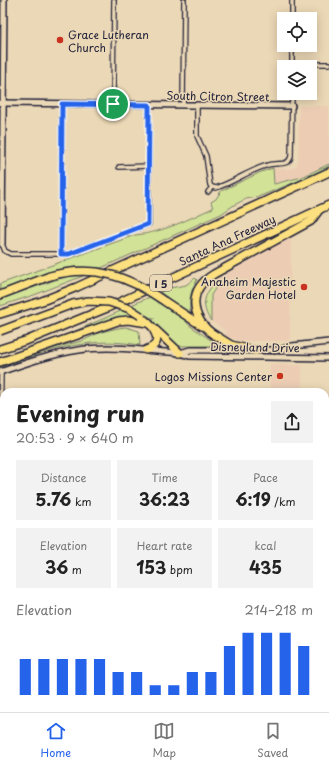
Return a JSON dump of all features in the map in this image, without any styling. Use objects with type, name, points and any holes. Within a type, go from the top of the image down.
[{"type":"highway","name":"Santa Ana Freeway","points":[[0,314],[42,301],[77,287],[329,172]]},
{"type":"highway","name":"Santa Ana Freeway","points":[[0,349],[35,337],[108,308],[329,205]]},
{"type":"highway","points":[[214,335],[200,322],[196,311],[195,300],[201,284],[214,274],[311,222],[319,209]]},
{"type":"highway","points":[[0,295],[50,276],[78,272],[96,272],[113,275],[136,283],[231,345],[256,351]]},
{"type":"highway","points":[[0,331],[73,304],[88,301],[109,302],[130,309],[141,316],[180,353]]},
{"type":"highway","points":[[0,362],[118,321],[128,320],[150,325],[157,337],[157,343],[154,347],[146,350]]},
{"type":"street","points":[[4,0],[2,40],[1,168],[1,230],[4,251],[11,254],[69,254],[148,224],[149,105]]},
{"type":"street","points":[[113,104],[114,0]]},
{"type":"street","points":[[184,0],[184,105]]},
{"type":"street","points":[[292,0],[292,12]]},
{"type":"street","points":[[317,64],[329,64]]},
{"type":"street","points":[[212,187],[218,187],[267,165],[289,162],[291,156],[292,100]]},
{"type":"street","name":"South Citron Street","points":[[2,104],[292,106]]},
{"type":"street","points":[[61,254],[62,104]]},
{"type":"street","points":[[197,106],[197,136],[206,156],[212,187]]},
{"type":"street","points":[[119,167],[149,166]]},
{"type":"street","points":[[208,192],[212,187]]},
{"type":"street","name":"Disneyland Drive","points":[[180,353],[190,350],[279,350],[298,345],[329,342]]},
{"type":"street","name":"Disneyland Drive","points":[[0,372],[58,354],[107,348],[180,353],[189,356],[329,358]]},
{"type":"street","points":[[0,372],[0,446]]},
{"type":"shaded area","points":[[299,106],[329,106],[329,164],[302,177],[274,184],[273,168],[288,169],[295,167],[298,163]]},
{"type":"shaded area","points":[[291,237],[290,341],[240,341],[224,335],[226,331],[211,321],[211,295],[215,289],[215,280]]},
{"type":"shaded area","points":[[270,364],[302,365],[302,388],[270,388]]},
{"type":"green space","points":[[329,164],[329,166],[305,178],[258,197],[246,199],[221,214],[101,268],[75,267],[55,270],[0,291],[0,284],[135,235],[145,234],[175,225],[194,217],[213,208],[211,202],[216,199],[221,191],[261,172],[273,168],[274,184],[302,177]]},
{"type":"green space","points":[[77,275],[83,276],[34,295],[0,306],[0,299],[58,279]]},
{"type":"green space","points":[[195,278],[197,280],[190,296],[190,315],[160,292],[168,288],[186,285]]},
{"type":"green space","points":[[215,283],[215,289],[211,295],[211,321],[206,311],[205,301],[208,292]]},
{"type":"green space","points":[[150,297],[185,320],[189,325],[215,343],[213,346],[179,346],[153,322],[154,318],[149,317],[131,305]]},
{"type":"green space","points":[[123,310],[138,318],[137,320],[116,318],[59,338]]},
{"type":"green space","points":[[126,327],[139,331],[140,345],[105,342],[73,345],[41,353],[0,368],[0,366],[45,350],[82,341],[101,332]]},
{"type":"place","name":"Grace Lutheran Church","points":[[60,40]]},
{"type":"place","name":"Anaheim Majestic Garden Hotel","points":[[304,287]]},
{"type":"place","name":"Logos Missions Center","points":[[280,376]]},
{"type":"route","points":[[62,104],[113,104],[149,105],[148,224],[69,254],[61,254],[62,104]]}]
